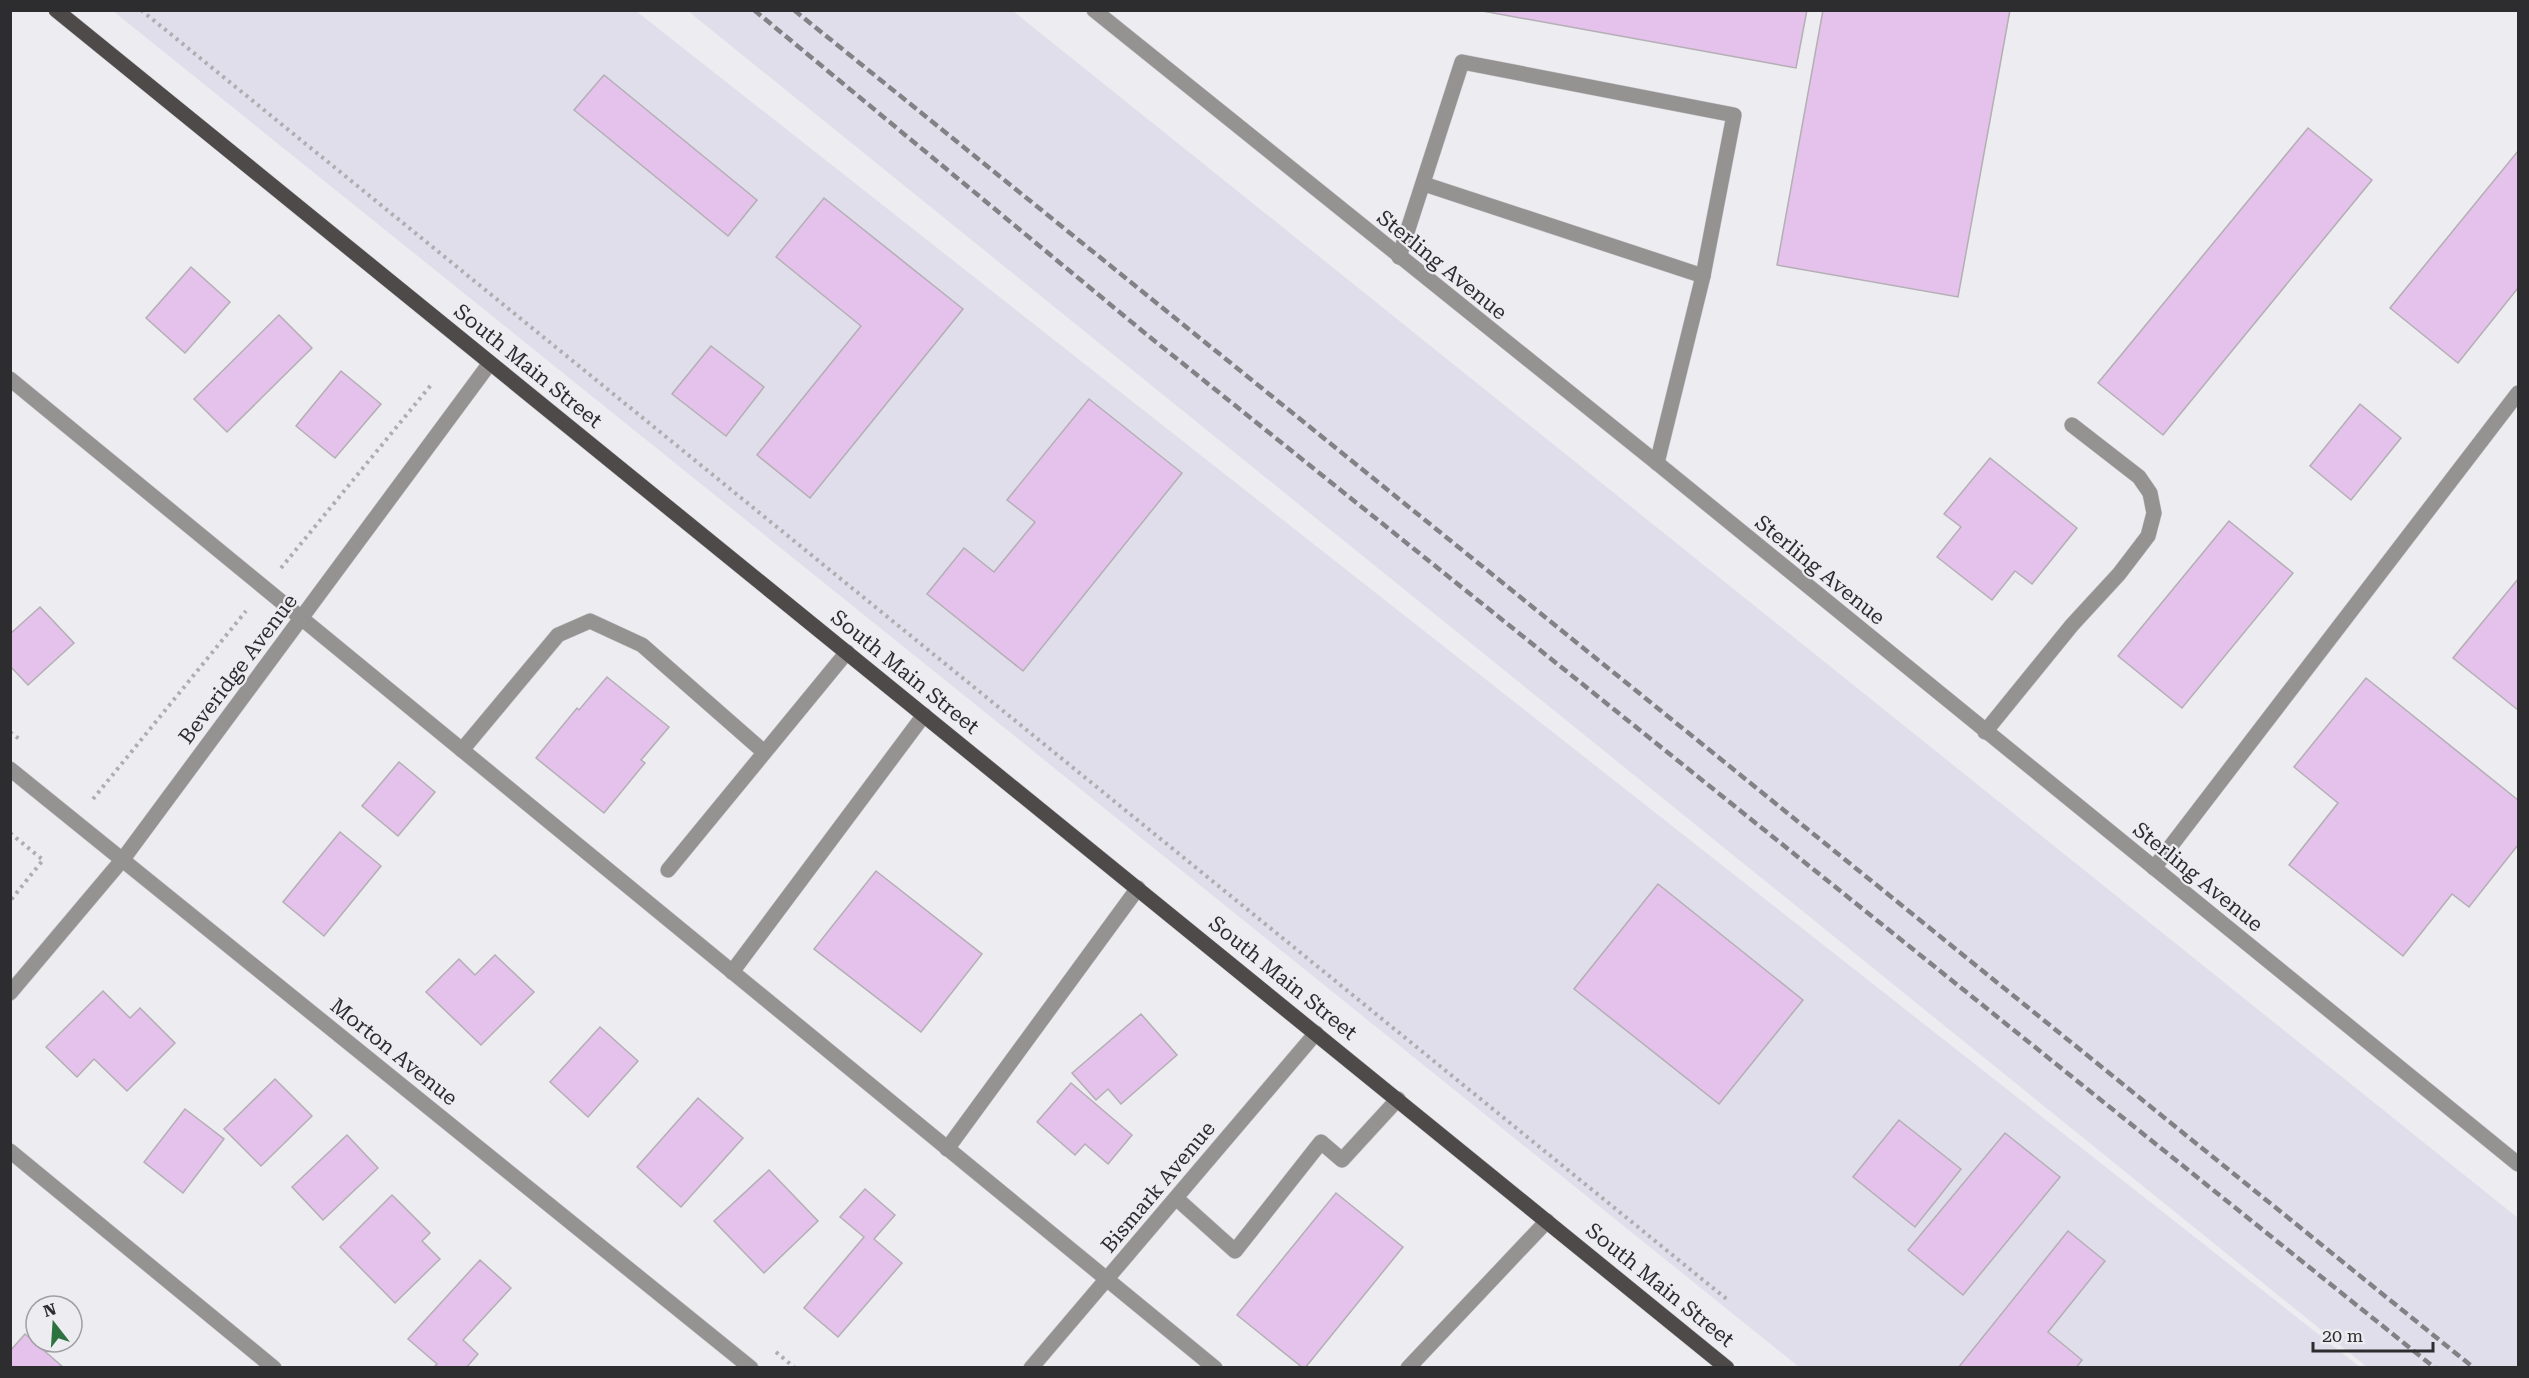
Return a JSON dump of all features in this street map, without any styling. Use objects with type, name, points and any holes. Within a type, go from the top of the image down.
[{"type":"main road","name":"South Main Street","points":[[56,10],[1727,1368]]},
{"type":"street","name":"Sterling Avenue","points":[[1094,10],[1657,463],[2518,1164]]},
{"type":"street","points":[[1399,257],[1462,62],[1734,115],[1703,276],[1657,463]]},
{"type":"street","points":[[1424,184],[1703,276]]},
{"type":"street","name":"Beveridge Avenue","points":[[10,993],[123,859],[490,363]]},
{"type":"street","points":[[10,379],[1215,1368]]},
{"type":"street","points":[[2154,868],[2518,393]]},
{"type":"street","points":[[1985,732],[2072,625],[2119,574],[2148,536],[2154,513],[2150,493],[2139,477],[2072,425]]},
{"type":"street","points":[[462,750],[558,635],[590,621],[642,645],[764,752]]},
{"type":"street","points":[[668,870],[847,652]]},
{"type":"street","points":[[732,972],[924,714]]},
{"type":"street","name":"Morton Avenue","points":[[10,769],[751,1368]]},
{"type":"street","points":[[947,1149],[1138,888]]},
{"type":"street","name":"Bismark Avenue","points":[[1032,1368],[1316,1033]]},
{"type":"street","points":[[1176,1198],[1235,1251],[1321,1142],[1342,1160],[1398,1099]]},
{"type":"street","points":[[10,1151],[274,1368]]},
{"type":"street","points":[[1408,1368],[1546,1221]]},
{"type":"path","points":[[141,10],[1729,1301]]},
{"type":"path","points":[[10,833],[43,860],[10,901]]},
{"type":"shaded area","points":[[113,11],[636,11],[2360,1367],[1799,1367]]},
{"type":"shaded area","points":[[688,11],[1013,11],[2518,1218],[2518,1367],[2367,1367]]},
{"type":"building","points":[[1477,10],[1807,10],[1796,68]]},
{"type":"building","points":[[1823,10],[2010,10],[1958,297],[1777,265]]},
{"type":"building","points":[[604,75],[757,200],[728,236],[574,110]]},
{"type":"building","points":[[2308,128],[2372,180],[2163,435],[2098,383]]},
{"type":"building","points":[[2518,151],[2518,288],[2458,363],[2390,308]]},
{"type":"building","points":[[824,198],[963,309],[810,498],[757,455],[861,326],[776,257]]},
{"type":"building","points":[[191,267],[230,302],[185,353],[146,318]]},
{"type":"building","points":[[279,315],[312,348],[227,432],[194,399]]},
{"type":"building","points":[[711,346],[764,387],[726,436],[672,394]]},
{"type":"building","points":[[341,371],[381,404],[335,458],[296,426]]},
{"type":"building","points":[[1089,399],[1182,473],[1023,671],[927,594],[964,548],[994,572],[1035,522],[1007,500]]},
{"type":"building","points":[[2360,404],[2401,438],[2351,500],[2310,466]]},
{"type":"building","points":[[1990,458],[2077,528],[2032,584],[2015,571],[1992,600],[1937,557],[1961,527],[1944,514]]},
{"type":"building","points":[[2229,521],[2293,573],[2182,708],[2118,656]]},
{"type":"building","points":[[2518,579],[2518,710],[2453,658]]},
{"type":"building","points":[[40,607],[74,643],[28,685],[10,666],[10,634]]},
{"type":"building","points":[[607,677],[669,727],[641,760],[645,763],[604,813],[536,758],[577,708],[579,710]]},
{"type":"building","points":[[2366,678],[2518,800],[2518,845],[2469,907],[2452,894],[2403,956],[2289,865],[2338,803],[2294,767]]},
{"type":"building","points":[[399,762],[435,792],[398,836],[362,806]]},
{"type":"building","points":[[340,832],[381,866],[324,936],[283,902]]},
{"type":"building","points":[[876,871],[982,954],[921,1032],[814,949]]},
{"type":"building","points":[[1658,884],[1803,1000],[1719,1104],[1574,989]]},
{"type":"building","points":[[495,955],[534,992],[481,1045],[426,992],[459,959],[475,975]]},
{"type":"building","points":[[103,991],[130,1018],[140,1008],[175,1043],[127,1091],[94,1059],[77,1077],[46,1047]]},
{"type":"building","points":[[1141,1014],[1177,1055],[1121,1104],[1108,1089],[1096,1100],[1072,1073]]},
{"type":"building","points":[[600,1027],[638,1061],[588,1117],[550,1082]]},
{"type":"building","points":[[275,1079],[312,1116],[261,1166],[224,1129]]},
{"type":"building","points":[[1071,1083],[1132,1135],[1108,1164],[1085,1144],[1075,1155],[1037,1122]]},
{"type":"building","points":[[698,1098],[743,1138],[681,1207],[637,1167]]},
{"type":"building","points":[[185,1109],[224,1139],[183,1193],[144,1162]]},
{"type":"building","points":[[1899,1120],[1961,1169],[1915,1227],[1853,1177]]},
{"type":"building","points":[[2005,1133],[2060,1177],[1963,1295],[1908,1250]]},
{"type":"building","points":[[347,1135],[378,1168],[323,1220],[292,1187]]},
{"type":"building","points":[[769,1170],[818,1221],[764,1273],[714,1221]]},
{"type":"building","points":[[865,1189],[895,1215],[874,1239],[902,1263],[838,1337],[804,1308],[864,1237],[840,1217]]},
{"type":"building","points":[[1336,1193],[1403,1247],[1303,1368],[1237,1315]]},
{"type":"building","points":[[392,1195],[430,1233],[422,1241],[440,1259],[395,1303],[340,1247]]},
{"type":"building","points":[[2068,1231],[2105,1261],[2048,1332],[2082,1360],[2076,1368],[1958,1368]]},
{"type":"building","points":[[480,1260],[511,1288],[463,1340],[478,1354],[466,1368],[433,1368],[437,1364],[408,1339]]},
{"type":"building","points":[[24,1335],[24,1354],[48,1354],[64,1368],[10,1368],[10,1351]]},
{"type":"railway","points":[[754,10],[1146,334],[2435,1368]]},
{"type":"railway","points":[[794,10],[2474,1368]]}]
